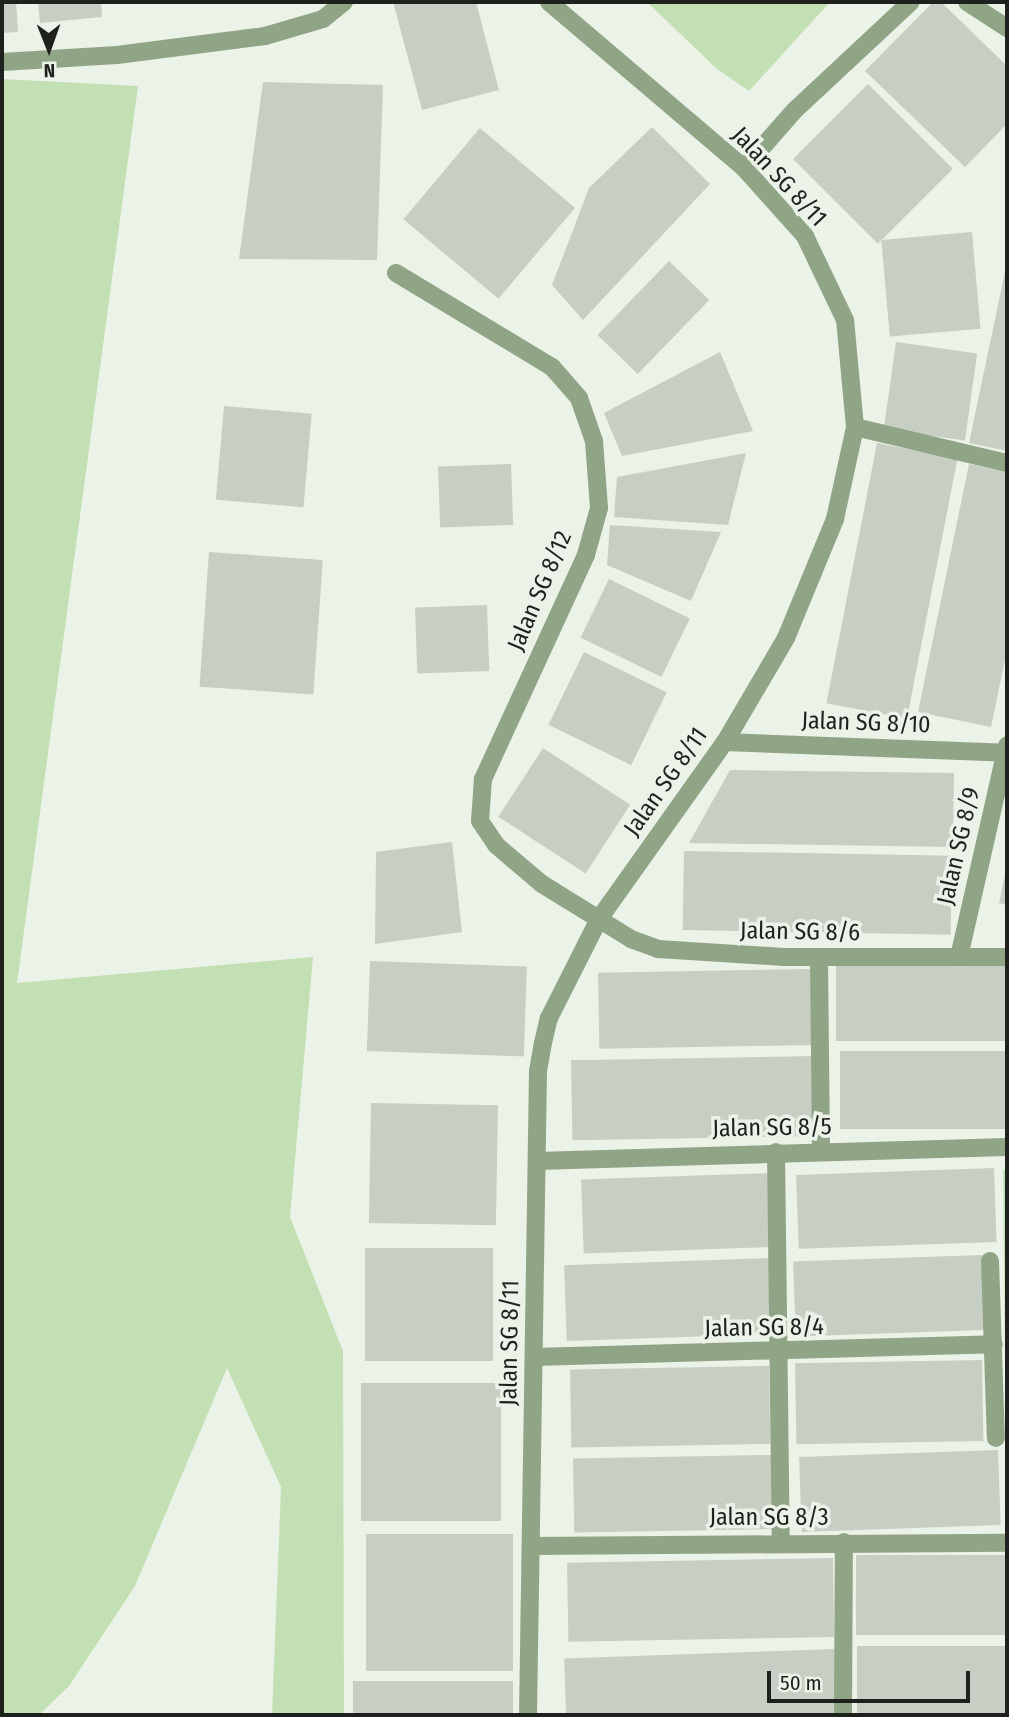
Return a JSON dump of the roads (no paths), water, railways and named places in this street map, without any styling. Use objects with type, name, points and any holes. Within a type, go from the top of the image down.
[{"type":"street","points":[[2,62],[117,55],[265,36],[323,19],[344,2]]},
{"type":"street","name":"Jalan SG 8/11","points":[[528,1715],[537,1161],[542,1043],[549,1018],[599,919],[725,741],[786,638],[835,519],[855,427],[847,328],[825,268],[805,236],[744,168],[549,2]]},
{"type":"street","points":[[744,168],[795,110],[911,2]]},
{"type":"street","points":[[967,2],[1007,28]]},
{"type":"street","name":"Jalan SG 8/12","points":[[396,273],[552,367],[579,397],[594,441],[599,508],[586,555],[483,779],[479,804],[480,821],[513,864],[599,919]]},
{"type":"street","points":[[855,427],[1007,463]]},
{"type":"street","name":"Jalan SG 8/10","points":[[725,741],[1006,749]]},
{"type":"street","name":"Jalan SG 8/9","points":[[959,957],[1006,749]]},
{"type":"street","name":"Jalan SG 8/6","points":[[599,919],[631,939],[658,949],[819,958],[1007,957]]},
{"type":"street","points":[[819,958],[821,1152]]},
{"type":"street","name":"Jalan SG 8/5","points":[[537,1161],[1007,1147]]},
{"type":"street","points":[[776,1152],[776,1353],[781,1542]]},
{"type":"street","points":[[990,1261],[996,1438]]},
{"type":"street","name":"Jalan SG 8/4","points":[[534,1357],[776,1353],[994,1344]]},
{"type":"street","name":"Jalan SG 8/3","points":[[531,1546],[781,1542],[1007,1543]]},
{"type":"street","points":[[843,1715],[845,1542]]}]
